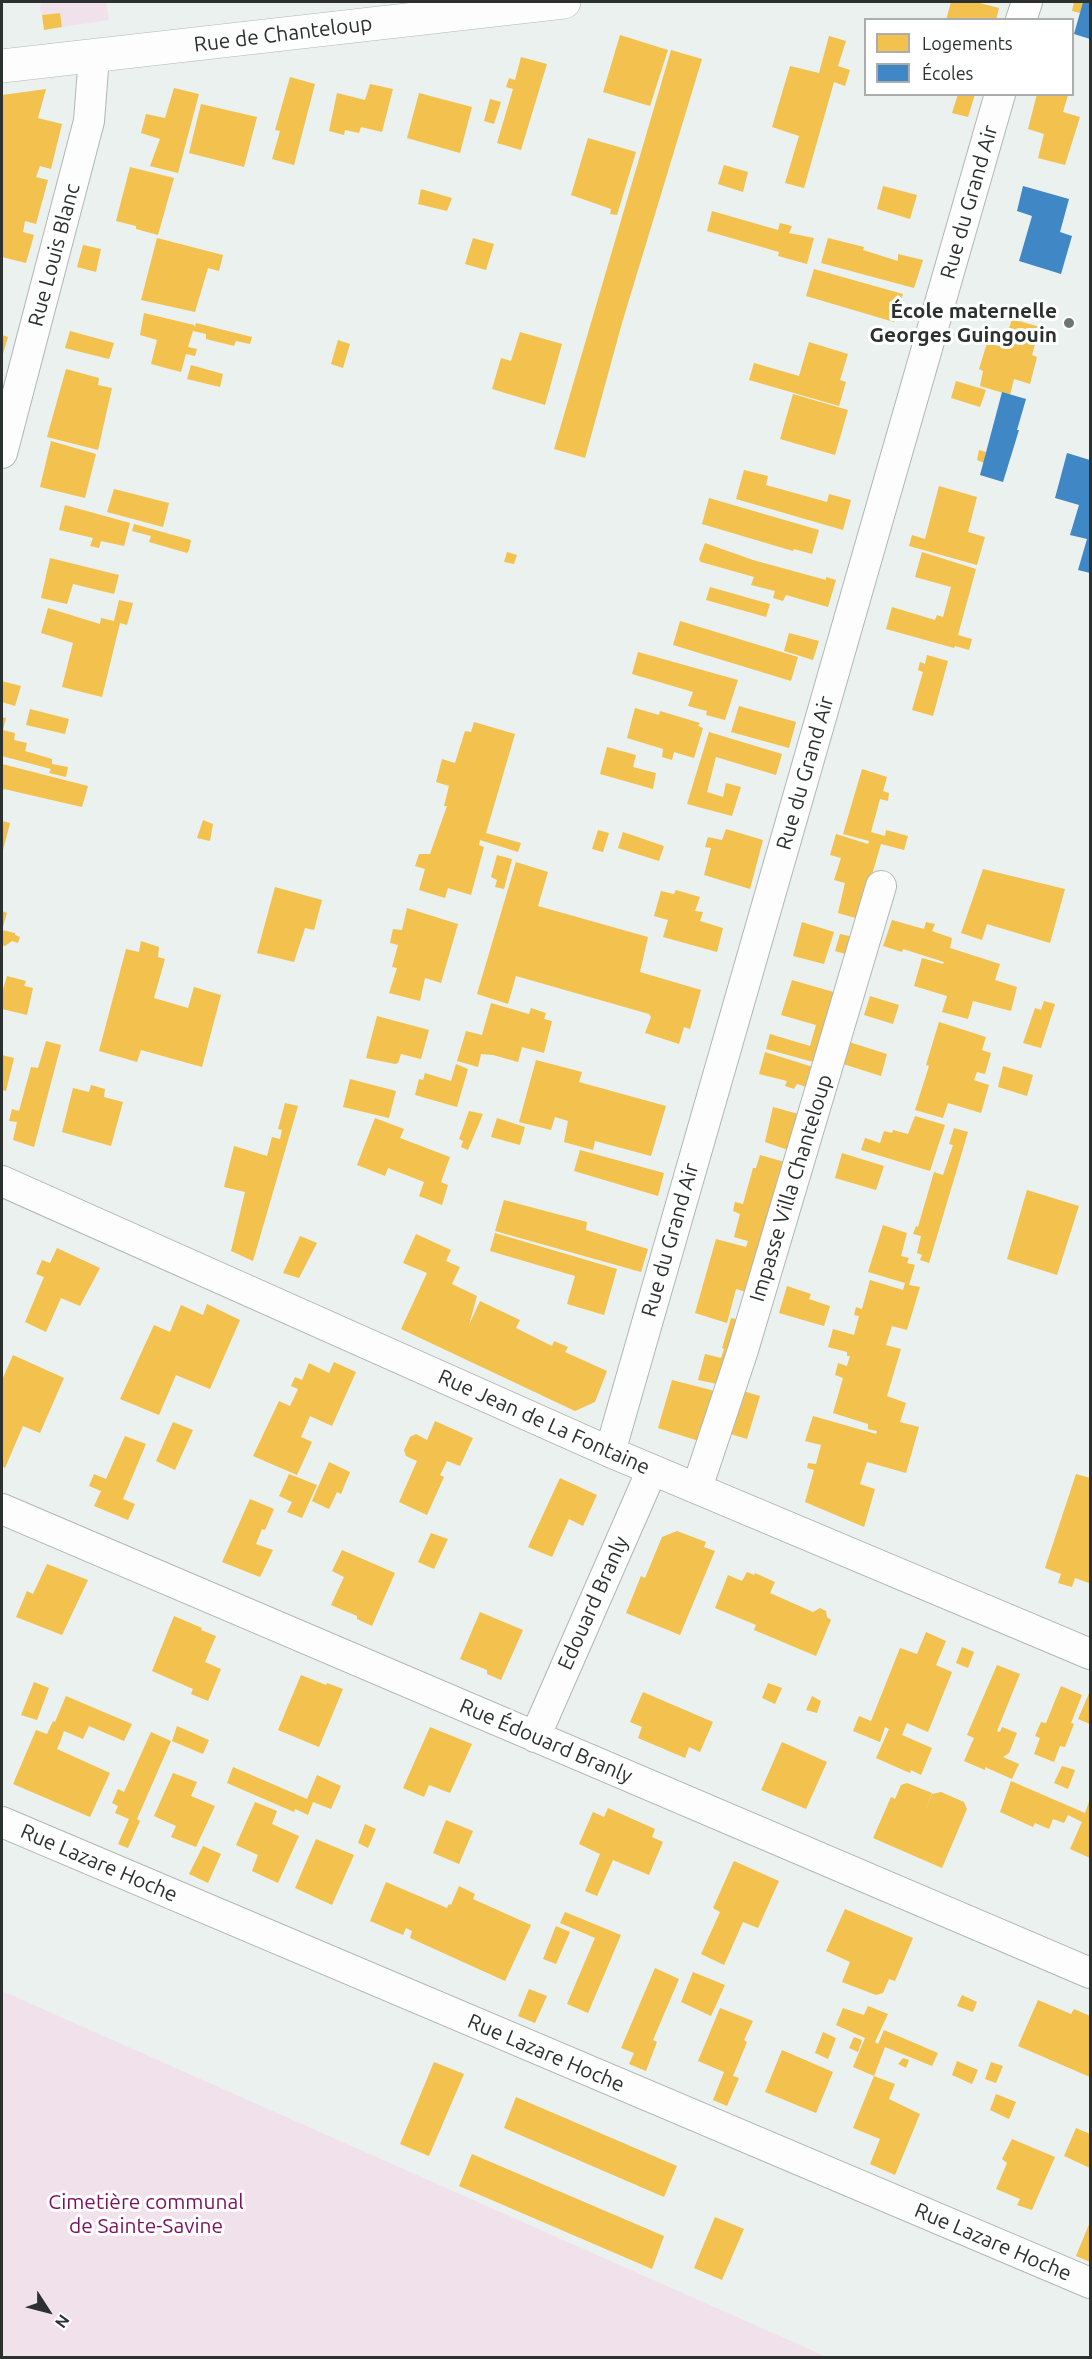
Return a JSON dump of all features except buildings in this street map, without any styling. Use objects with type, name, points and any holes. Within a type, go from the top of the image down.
[{"type":"street","name":"Rue de Chanteloup","points":[[2,66],[564,2]]},
{"type":"street","points":[[1023,18],[1027,2]]},
{"type":"street","name":"Rue Louis Blanc","points":[[2,453],[89,121],[94,56]]},
{"type":"street","name":"Rue du Grand Air","points":[[610,1452],[999,96]]},
{"type":"street","name":"Impasse Villa Chanteloup","points":[[697,1488],[743,1350],[881,886]]},
{"type":"street","name":"Rue Jean de La Fontaine","points":[[2,1181],[610,1452],[1090,1654]]},
{"type":"street","name":"Edouard Branly","points":[[535,1737],[652,1470]]},
{"type":"street","name":"Rue Édouard Branly","points":[[2,1509],[1090,1973]]},
{"type":"street","name":"Rue Lazare Hoche","points":[[2,1822],[1090,2283]]},
{"type":"green space","points":[[41,2],[106,2],[109,20],[62,27],[60,13],[42,15]]},
{"type":"green space","name":"Cimetière communal de Sainte-Savine","points":[[2,1991],[827,2357],[2,2357]]},
{"type":"place","name":"École maternelle Georges Guingouin","points":[[1069,323]]}]
